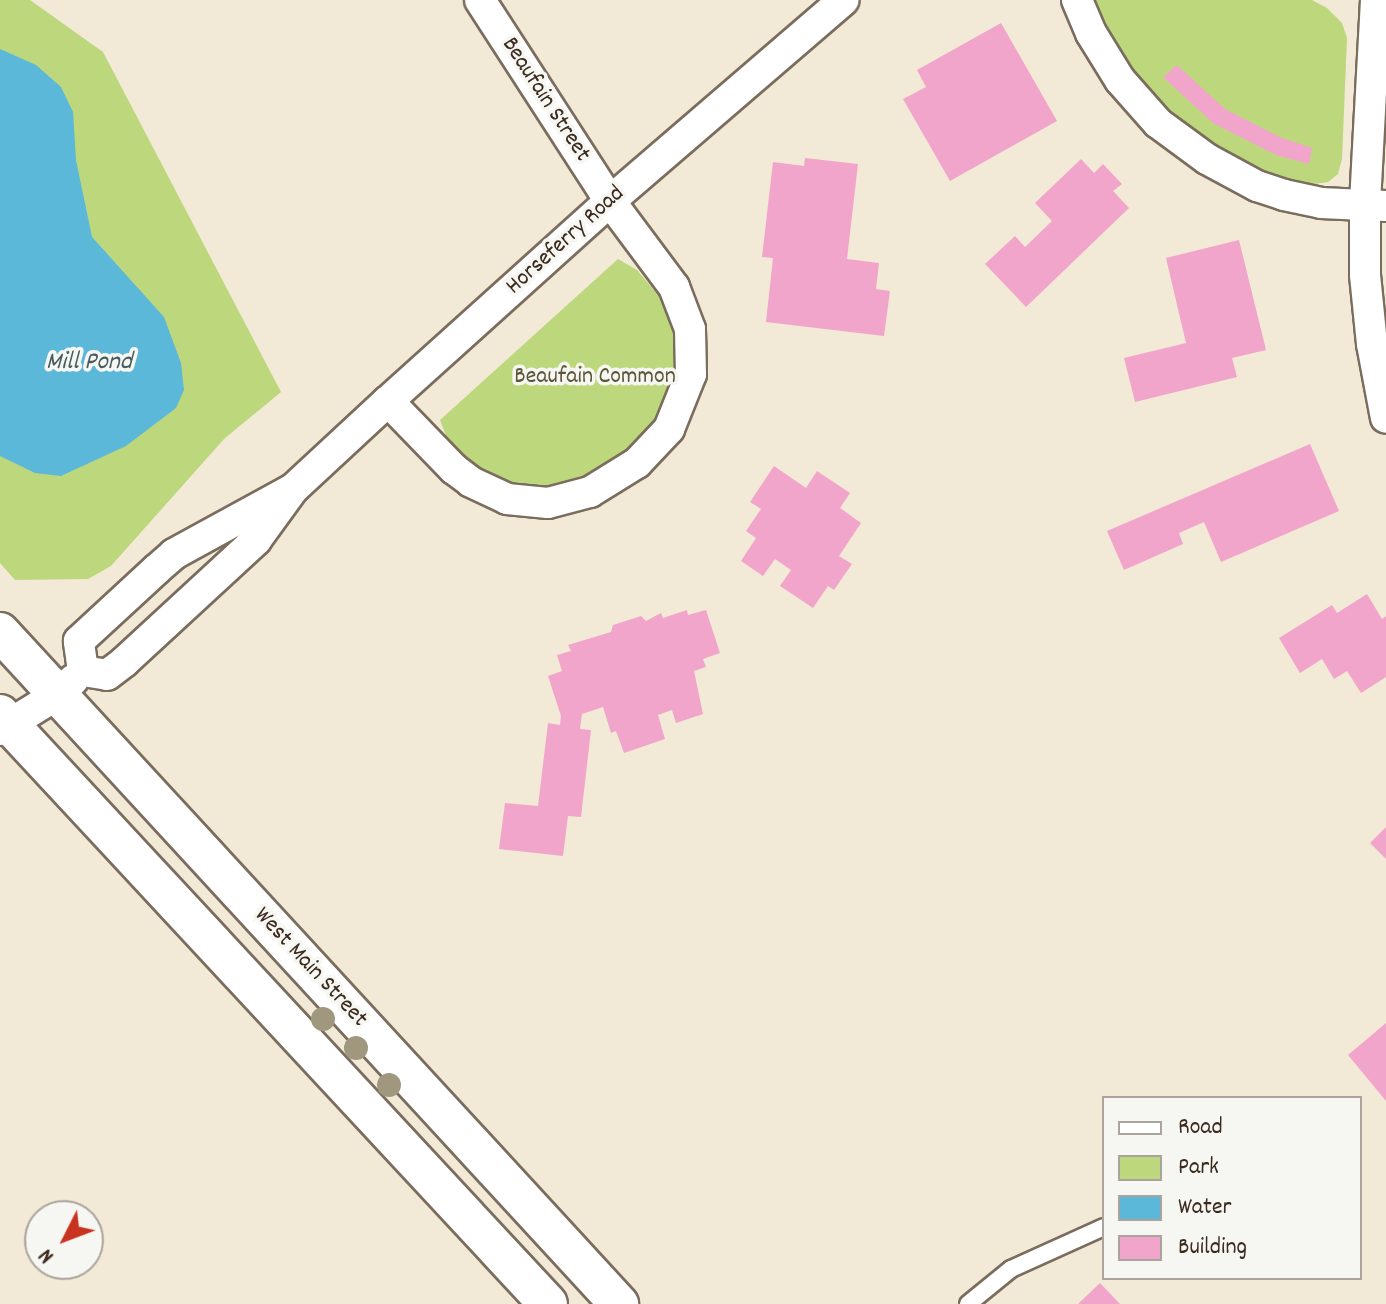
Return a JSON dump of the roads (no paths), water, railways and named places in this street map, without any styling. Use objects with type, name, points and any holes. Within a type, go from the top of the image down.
[{"type":"street","name":"Beaufain Street","points":[[388,401],[454,469],[489,492],[507,499],[548,503],[590,492],[637,463],[669,429],[683,400],[693,350],[686,310],[674,287],[610,201],[480,0]]},
{"type":"street","name":"Horseferry Road","points":[[30,707],[107,675],[124,662],[256,540],[293,489],[388,401],[610,201],[844,0]]},
{"type":"street","points":[[1077,0],[1091,33],[1120,80],[1158,123],[1181,141],[1257,186],[1309,201],[1375,206]]},
{"type":"street","points":[[1376,0],[1375,206],[1365,275],[1372,344],[1386,418]]},
{"type":"street","name":"Horseferry Road","points":[[30,707],[79,641],[165,561],[293,489]]},
{"type":"street","name":"West Main Street","points":[[0,632],[30,707],[548,1304]]},
{"type":"street","name":"West Main Street","points":[[30,707],[619,1304]]},
{"type":"lane","points":[[968,1304],[1011,1269],[1102,1228]]},
{"type":"water","name":"Mill Pond","points":[[0,49],[36,65],[61,87],[73,112],[76,160],[92,237],[164,317],[181,363],[184,390],[176,408],[126,446],[61,476],[35,473],[0,456]]},
{"type":"park label","name":"Beaufain Common","points":[[595,378]]}]
